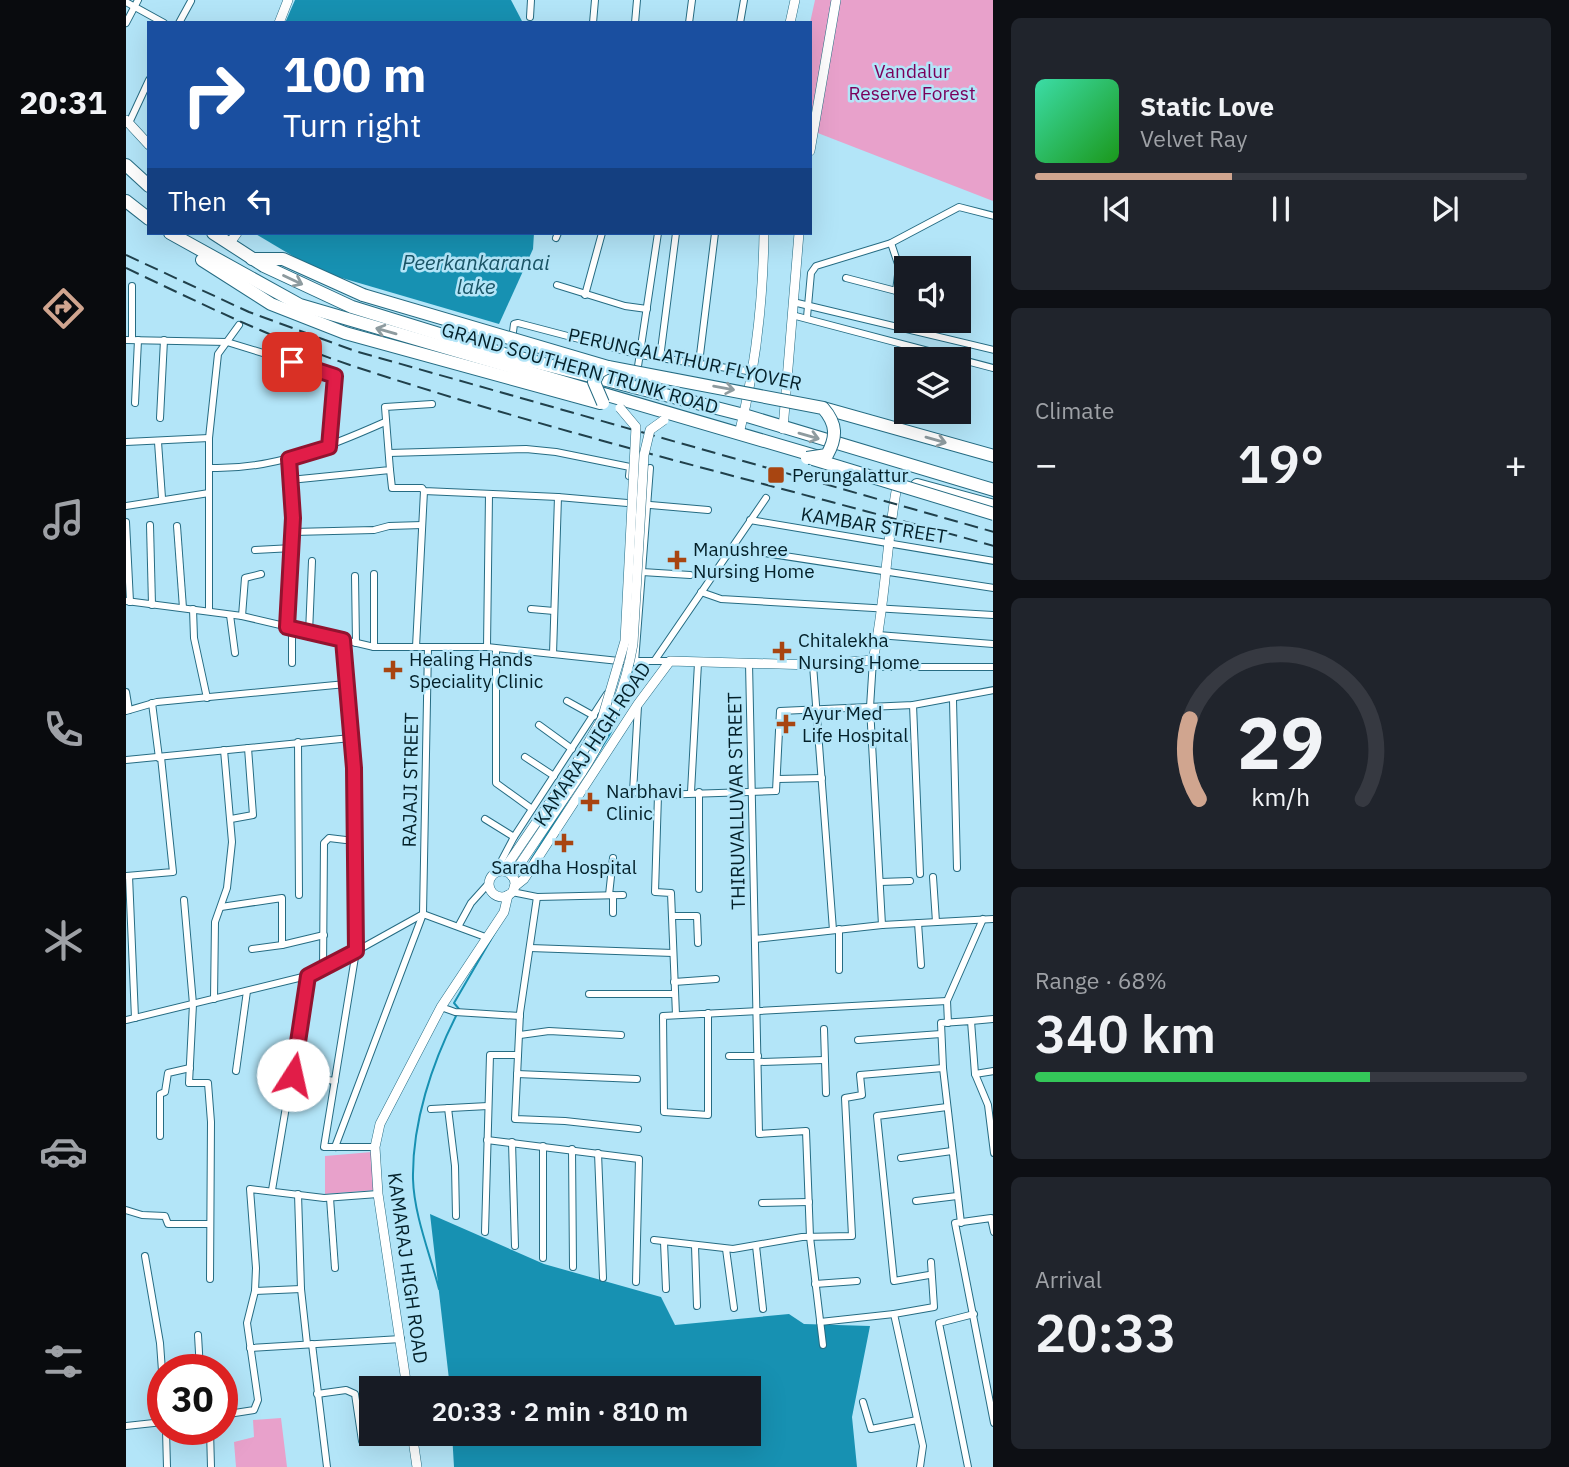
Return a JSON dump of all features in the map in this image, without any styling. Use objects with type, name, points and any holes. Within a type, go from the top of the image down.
[{"type":"highway","points":[[126,165],[147,184]]},
{"type":"highway","points":[[126,201],[147,217]]},
{"type":"highway","name":"GRAND SOUTHERN TRUNK ROAD","points":[[173,235],[300,305],[993,506]]},
{"type":"highway","name":"GRAND SOUTHERN TRUNK ROAD","points":[[216,235],[251,259],[352,307],[510,355],[744,415],[783,429],[993,490]]},
{"type":"highway","points":[[191,246],[199,258],[285,311],[345,333],[807,458],[993,514]]},
{"type":"highway","name":"PERUNGALATHUR FLYOVER","points":[[251,259],[288,261],[382,301],[608,367],[823,408],[993,456]]},
{"type":"highway","points":[[603,403],[594,382],[599,372],[608,367]]},
{"type":"highway","points":[[807,458],[827,455],[835,440],[833,420],[823,408]]},
{"type":"street","points":[[280,21],[288,0]]},
{"type":"street","points":[[530,17],[531,0]]},
{"type":"street","points":[[593,21],[595,0]]},
{"type":"street","points":[[635,21],[637,0]]},
{"type":"street","points":[[689,21],[692,0]]},
{"type":"street","points":[[740,21],[744,0]]},
{"type":"street","points":[[790,21],[795,0]]},
{"type":"street","points":[[812,139],[836,0]]},
{"type":"street","points":[[180,21],[191,1]]},
{"type":"street","points":[[126,2],[136,3],[161,21]]},
{"type":"street","points":[[126,23],[136,3]]},
{"type":"street","points":[[147,84],[127,122],[147,143]]},
{"type":"street","points":[[807,317],[814,267],[891,243],[959,207],[993,216]]},
{"type":"street","points":[[229,244],[236,235]]},
{"type":"street","points":[[585,295],[601,235]]},
{"type":"street","points":[[635,389],[658,235]]},
{"type":"street","points":[[660,358],[676,235]]},
{"type":"street","points":[[699,363],[715,235]]},
{"type":"street","points":[[739,434],[754,372],[763,293],[764,235]]},
{"type":"street","points":[[783,429],[799,235]]},
{"type":"street","points":[[891,243],[898,256]]},
{"type":"street","points":[[846,278],[894,290]]},
{"type":"street","points":[[557,285],[585,295],[647,309]]},
{"type":"street","points":[[132,286],[135,403]]},
{"type":"street","points":[[793,302],[993,349]]},
{"type":"street","points":[[792,314],[993,368]]},
{"type":"street","points":[[510,355],[514,324],[518,323],[640,355],[754,372]]},
{"type":"street","points":[[209,610],[209,438],[218,354],[239,325]]},
{"type":"street","points":[[132,340],[227,342],[335,376],[329,447]]},
{"type":"street","points":[[160,418],[164,340]]},
{"type":"street","points":[[432,404],[386,406],[385,422],[392,488],[558,497],[708,510]]},
{"type":"street","points":[[578,769],[602,719],[625,641],[636,427],[620,408]]},
{"type":"street","points":[[459,925],[480,891],[503,874],[609,724],[628,671],[634,630],[644,455],[650,430],[664,420]]},
{"type":"street","points":[[210,468],[237,469],[289,459],[329,447],[385,422]]},
{"type":"street","points":[[126,442],[209,438]]},
{"type":"street","points":[[158,442],[162,498]]},
{"type":"street","points":[[389,453],[526,449],[556,452],[629,467],[625,614],[619,661],[611,687],[594,716],[514,837],[503,874],[511,891]]},
{"type":"street","points":[[289,459],[293,532],[290,628],[292,663]]},
{"type":"street","points":[[635,662],[650,468]]},
{"type":"street","points":[[290,480],[390,470]]},
{"type":"street","points":[[882,925],[870,707],[887,542],[898,479]]},
{"type":"street","points":[[416,647],[424,491]]},
{"type":"street","points":[[126,506],[162,498],[209,493]]},
{"type":"street","points":[[487,647],[489,495]]},
{"type":"street","points":[[553,654],[558,497]]},
{"type":"street","points":[[655,660],[766,498]]},
{"type":"street","name":"KAMBAR STREET","points":[[750,520],[993,561]]},
{"type":"street","points":[[126,522],[128,601],[242,616],[374,647],[487,647],[619,661],[670,661]]},
{"type":"street","points":[[293,532],[374,530],[389,526],[422,524]]},
{"type":"street","points":[[150,525],[152,605]]},
{"type":"street","points":[[177,526],[183,608]]},
{"type":"street","points":[[255,550],[293,548]]},
{"type":"street","points":[[732,548],[993,588]]},
{"type":"street","points":[[309,633],[312,561]]},
{"type":"street","points":[[642,572],[690,575]]},
{"type":"street","points":[[242,616],[246,576],[261,574]]},
{"type":"street","points":[[374,574],[374,647]]},
{"type":"street","points":[[355,576],[356,643]]},
{"type":"street","points":[[701,592],[721,599],[993,615]]},
{"type":"street","points":[[192,609],[194,638],[207,698]]},
{"type":"street","points":[[531,609],[554,611]]},
{"type":"street","points":[[230,615],[235,653]]},
{"type":"street","points":[[878,635],[993,644]]},
{"type":"street","points":[[343,640],[351,738],[356,951],[324,1147],[375,1147]]},
{"type":"street","name":"RAJAJI STREET","points":[[335,1147],[423,914],[428,647]]},
{"type":"street","points":[[496,649],[496,783],[532,809]]},
{"type":"street","name":"KAMARAJ HIGH ROAD","points":[[406,1376],[377,1194],[375,1147],[380,1124],[441,1007],[504,912],[511,891],[524,879],[638,704],[670,661],[873,664]]},
{"type":"street","points":[[691,792],[698,663]]},
{"type":"street","name":"THIRUVALLUVAR STREET","points":[[749,663],[759,1134],[806,1131],[808,1202]]},
{"type":"street","points":[[873,664],[993,667]]},
{"type":"street","points":[[813,665],[839,970]]},
{"type":"street","points":[[126,692],[127,710],[152,703],[346,684]]},
{"type":"street","points":[[638,704],[633,792],[658,795],[751,792],[776,791],[780,711],[913,705],[953,700],[993,690]]},
{"type":"street","points":[[953,700],[957,869]]},
{"type":"street","points":[[567,701],[594,716]]},
{"type":"street","points":[[135,1018],[127,876],[173,872],[152,703]]},
{"type":"street","points":[[913,705],[920,874]]},
{"type":"street","points":[[539,725],[572,749]]},
{"type":"street","points":[[126,760],[351,738]]},
{"type":"street","points":[[298,742],[299,895]]},
{"type":"street","points":[[231,819],[253,815],[248,748]]},
{"type":"street","points":[[214,999],[215,922],[227,888],[231,819],[224,750]]},
{"type":"street","points":[[525,757],[554,776]]},
{"type":"street","points":[[778,779],[822,778]]},
{"type":"street","points":[[699,792],[699,889]]},
{"type":"street","points":[[658,795],[655,892],[671,893],[676,1015]]},
{"type":"street","points":[[485,819],[514,837]]},
{"type":"street","points":[[323,970],[324,843],[329,838],[354,841]]},
{"type":"street","points":[[613,858],[613,913]]},
{"type":"street","points":[[933,877],[936,922]]},
{"type":"street","points":[[880,882],[910,881]]},
{"type":"street","points":[[489,883],[496,896],[511,891],[537,897],[623,895]]},
{"type":"street","points":[[537,897],[520,1016],[515,1119],[638,1129]]},
{"type":"street","points":[[221,906],[282,898],[282,945]]},
{"type":"street","points":[[184,900],[193,1004],[189,1083],[208,1083],[211,1122],[210,1279]]},
{"type":"street","points":[[126,1020],[308,976],[423,914],[492,931]]},
{"type":"street","points":[[672,916],[697,915],[698,943]]},
{"type":"street","points":[[961,1223],[943,1068],[942,1034],[947,1001],[983,919]]},
{"type":"street","points":[[755,939],[882,925],[993,919]]},
{"type":"street","points":[[918,923],[921,965]]},
{"type":"street","points":[[253,949],[324,935]]},
{"type":"street","points":[[530,948],[673,953]]},
{"type":"street","points":[[272,1190],[308,976]]},
{"type":"street","points":[[674,982],[716,979]]},
{"type":"street","points":[[236,1071],[247,990]]},
{"type":"street","points":[[589,994],[675,994]]},
{"type":"street","points":[[708,1013],[708,1115],[664,1112],[663,1016],[708,1013],[947,1001]]},
{"type":"street","points":[[441,1007],[458,1012],[520,1016]]},
{"type":"street","points":[[945,1023],[993,1019]]},
{"type":"street","points":[[971,1021],[975,1073],[988,1105],[993,1153]]},
{"type":"street","points":[[824,1029],[826,1093]]},
{"type":"street","points":[[520,1035],[549,1031],[621,1035]]},
{"type":"street","points":[[858,1040],[942,1034]]},
{"type":"street","points":[[485,1232],[490,1055],[518,1055]]},
{"type":"street","points":[[729,1056],[824,1060]]},
{"type":"street","points":[[160,1136],[160,1094],[165,1092],[168,1073],[190,1068]]},
{"type":"street","points":[[654,1240],[726,1249],[810,1237],[852,1236],[845,1098],[862,1096],[860,1075],[943,1068]]},
{"type":"street","points":[[975,1073],[993,1071]]},
{"type":"street","points":[[517,1074],[637,1079]]},
{"type":"street","points":[[293,1075],[335,1081]]},
{"type":"street","points":[[431,1110],[488,1106]]},
{"type":"street","points":[[929,1275],[894,1281],[877,1116],[947,1107]]},
{"type":"street","points":[[448,1108],[455,1167],[456,1216]]},
{"type":"street","points":[[486,1140],[639,1158],[636,1282]]},
{"type":"street","points":[[512,1142],[515,1246]]},
{"type":"street","points":[[543,1146],[543,1258]]},
{"type":"street","points":[[572,1149],[573,1266]]},
{"type":"street","points":[[901,1158],[952,1151]]},
{"type":"street","points":[[598,1153],[603,1278]]},
{"type":"street","points":[[238,1412],[254,1410],[258,1400],[247,1323],[255,1291],[250,1189],[330,1198],[377,1194]]},
{"type":"street","points":[[298,1194],[301,1289],[327,1467]]},
{"type":"street","points":[[916,1201],[957,1196]]},
{"type":"street","points":[[330,1198],[335,1268]]},
{"type":"street","points":[[762,1203],[808,1202],[823,1345]]},
{"type":"street","points":[[126,1210],[142,1215],[164,1216],[167,1224],[209,1224]]},
{"type":"street","points":[[993,1231],[991,1218],[955,1223],[993,1423]]},
{"type":"street","points":[[664,1242],[666,1289]]},
{"type":"street","points":[[695,1246],[697,1306]]},
{"type":"street","points":[[756,1246],[763,1310]]},
{"type":"street","points":[[726,1249],[734,1308]]},
{"type":"street","points":[[145,1256],[161,1354]]},
{"type":"street","points":[[820,1322],[934,1307],[929,1275],[930,1262]]},
{"type":"street","points":[[815,1284],[857,1281]]},
{"type":"street","points":[[255,1291],[301,1289]]},
{"type":"street","points":[[894,1314],[923,1446],[920,1467]]},
{"type":"street","points":[[968,1467],[939,1323],[974,1314]]},
{"type":"street","points":[[198,1335],[199,1354]]},
{"type":"street","points":[[250,1348],[401,1339]]},
{"type":"street","points":[[317,1394],[346,1390],[355,1394],[359,1421]]},
{"type":"street","points":[[863,1402],[869,1428],[917,1420]]},
{"type":"street","points":[[126,1426],[147,1424]]},
{"type":"street","points":[[166,1445],[167,1467]]},
{"type":"street","points":[[210,1445],[211,1467]]},
{"type":"street","points":[[414,1446],[416,1467]]},
{"type":"green space","name":"Vandalur Reserve Forest","points":[[815,0],[993,0],[993,201],[812,131],[810,21]]},
{"type":"green space","points":[[372,1152],[376,1190],[325,1194],[325,1156]]},
{"type":"green space","points":[[281,1418],[287,1467],[236,1467],[234,1445],[238,1445],[238,1441],[254,1437],[253,1420]]},
{"type":"water","points":[[295,0],[511,0],[522,21],[286,21]]},
{"type":"water","name":"Peerkankaranai lake","points":[[257,235],[534,235],[533,249],[499,324],[318,271]]},
{"type":"water","points":[[430,1214],[544,1264],[661,1297],[675,1325],[789,1314],[804,1324],[870,1326],[852,1417],[857,1467],[454,1467],[453,1446],[761,1446],[761,1376],[449,1376]]},
{"type":"waterway","points":[[585,775],[611,732],[634,665]]},
{"type":"waterway","points":[[531,860],[570,797]]},
{"type":"waterway","points":[[459,1009],[454,1003],[497,929]]},
{"type":"waterway","points":[[439,1289],[416,1206],[414,1158],[425,1094],[439,1053],[457,1014]]},
{"type":"railway","points":[[126,255],[249,312],[355,351],[993,532]]},
{"type":"railway","points":[[126,268],[265,332],[350,365],[590,437],[993,546]]},
{"type":"place","name":"Perungalattur","points":[[776,475]]},
{"type":"place","name":"Manushree Nursing Home","points":[[677,560]]},
{"type":"place","name":"Chitalekha Nursing Home","points":[[782,651]]},
{"type":"place","name":"Healing Hands Speciality Clinic","points":[[393,670]]},
{"type":"place","name":"Ayur Med Life Hospital","points":[[786,724]]},
{"type":"place","name":"Narbhavi Clinic","points":[[590,802]]},
{"type":"place","name":"Saradha Hospital","points":[[564,843]]},
{"type":"route","points":[[292,362],[335,376],[329,447],[289,459],[293,566],[287,627],[343,640],[354,768],[356,951],[308,976],[293,1075]]}]
